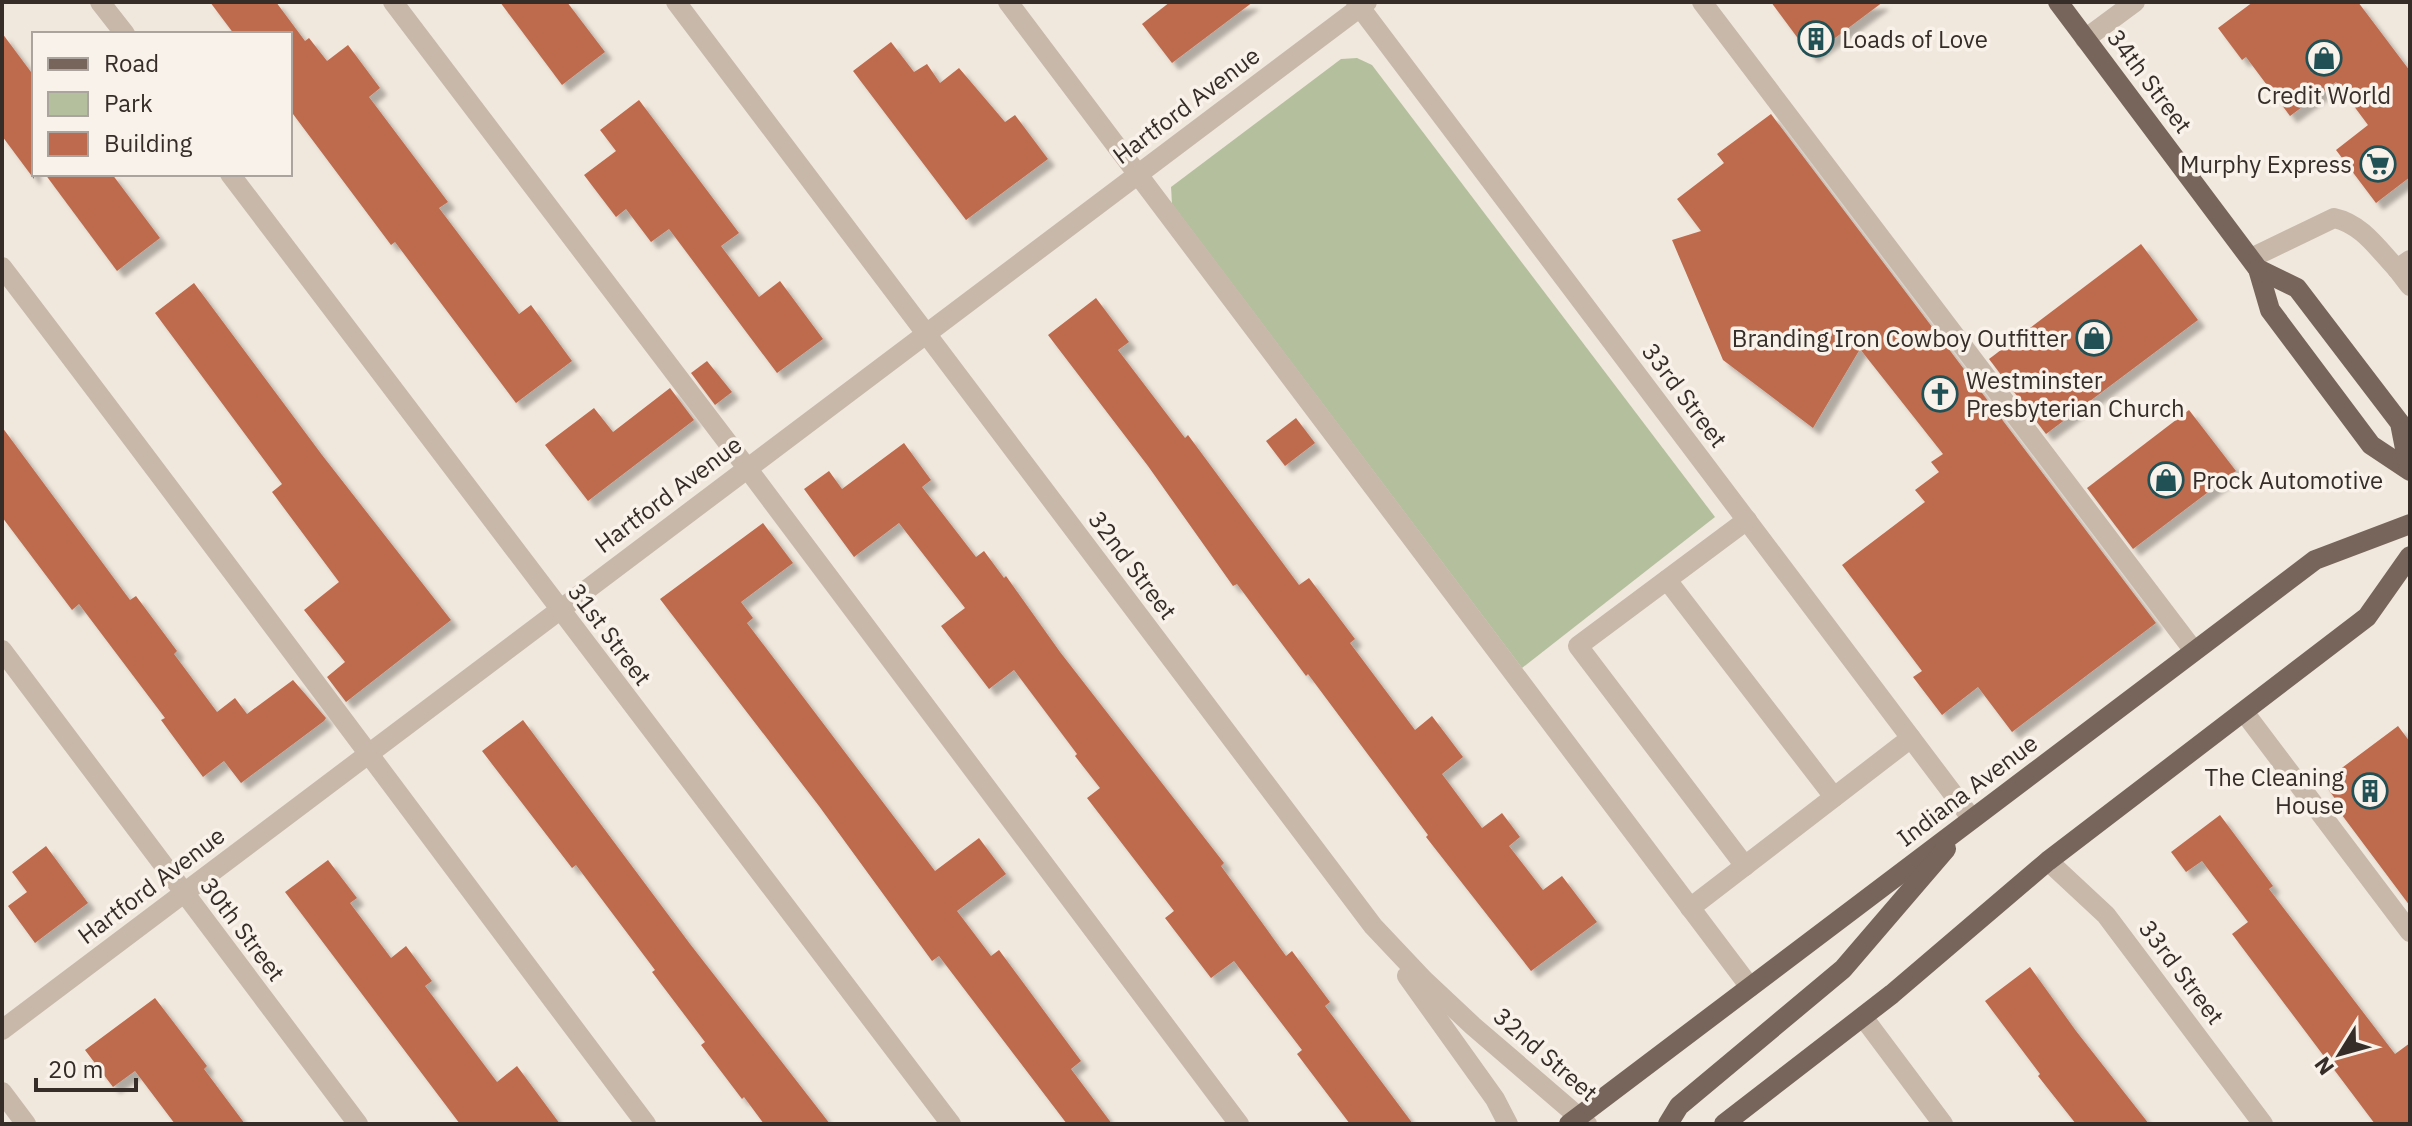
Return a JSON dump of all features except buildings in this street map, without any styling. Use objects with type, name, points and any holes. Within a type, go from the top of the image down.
[{"type":"main road","name":"34th Street","points":[[2058,2],[2254,263],[2270,310],[2352,420],[2371,445],[2410,470]]},
{"type":"main road","name":"34th Street","points":[[2254,263],[2297,288],[2391,411],[2400,423],[2410,470]]},
{"type":"main road","name":"Indiana Avenue","points":[[1577,1122],[1750,987],[2315,560],[2410,524]]},
{"type":"main road","points":[[1724,1124],[1863,1017],[2048,861],[2367,617],[2410,556]]},
{"type":"main road","points":[[1668,1124],[1679,1106],[1843,969],[1972,819]]},
{"type":"street","points":[[100,2],[123,32]]},
{"type":"street","points":[[393,2],[1239,1124]]},
{"type":"street","name":"32nd Street","points":[[676,2],[1373,926],[1424,980],[1577,1122]]},
{"type":"street","points":[[1008,2],[1750,987]]},
{"type":"street","points":[[1702,2],[2194,651]]},
{"type":"street","points":[[2085,39],[2135,2]]},
{"type":"street","name":"Hartford Avenue","points":[[2,1030],[1361,4]]},
{"type":"street","name":"33rd Street","points":[[1361,4],[1972,819]]},
{"type":"street","name":"31st Street","points":[[232,176],[951,1124]]},
{"type":"street","points":[[2254,263],[2334,218],[2349,221],[2404,264],[2410,286]]},
{"type":"street","points":[[2,267],[209,538],[366,754],[646,1124]]},
{"type":"street","points":[[1745,866],[1578,646],[1747,520]]},
{"type":"street","points":[[1667,580],[1834,797]]},
{"type":"street","name":"30th Street","points":[[2,650],[358,1124]]},
{"type":"street","points":[[2244,712],[2410,932]]},
{"type":"street","points":[[1690,908],[1911,738]]},
{"type":"street","name":"33rd Street","points":[[2048,861],[2106,915],[2263,1124]]},
{"type":"street","points":[[1373,926],[1495,1099],[1508,1124]]},
{"type":"street","points":[[1863,1017],[1943,1124]]},
{"type":"street","points":[[2,1092],[26,1124]]},
{"type":"green space","points":[[1357,58],[1372,65],[1715,517],[1522,668],[1172,204],[1171,187],[1341,59]]},
{"type":"place","name":"Loads of Love","points":[[1816,39]]},
{"type":"place","name":"Credit World","points":[[2324,58]]},
{"type":"place","name":"Murphy Express","points":[[2378,164]]},
{"type":"place","name":"Branding Iron Cowboy Outfitter","points":[[2094,338]]},
{"type":"place","name":"Westminster Presbyterian Church","points":[[1940,394]]},
{"type":"place","name":"Prock Automotive","points":[[2166,480]]},
{"type":"place","name":"The Cleaning House","points":[[2370,791]]}]
